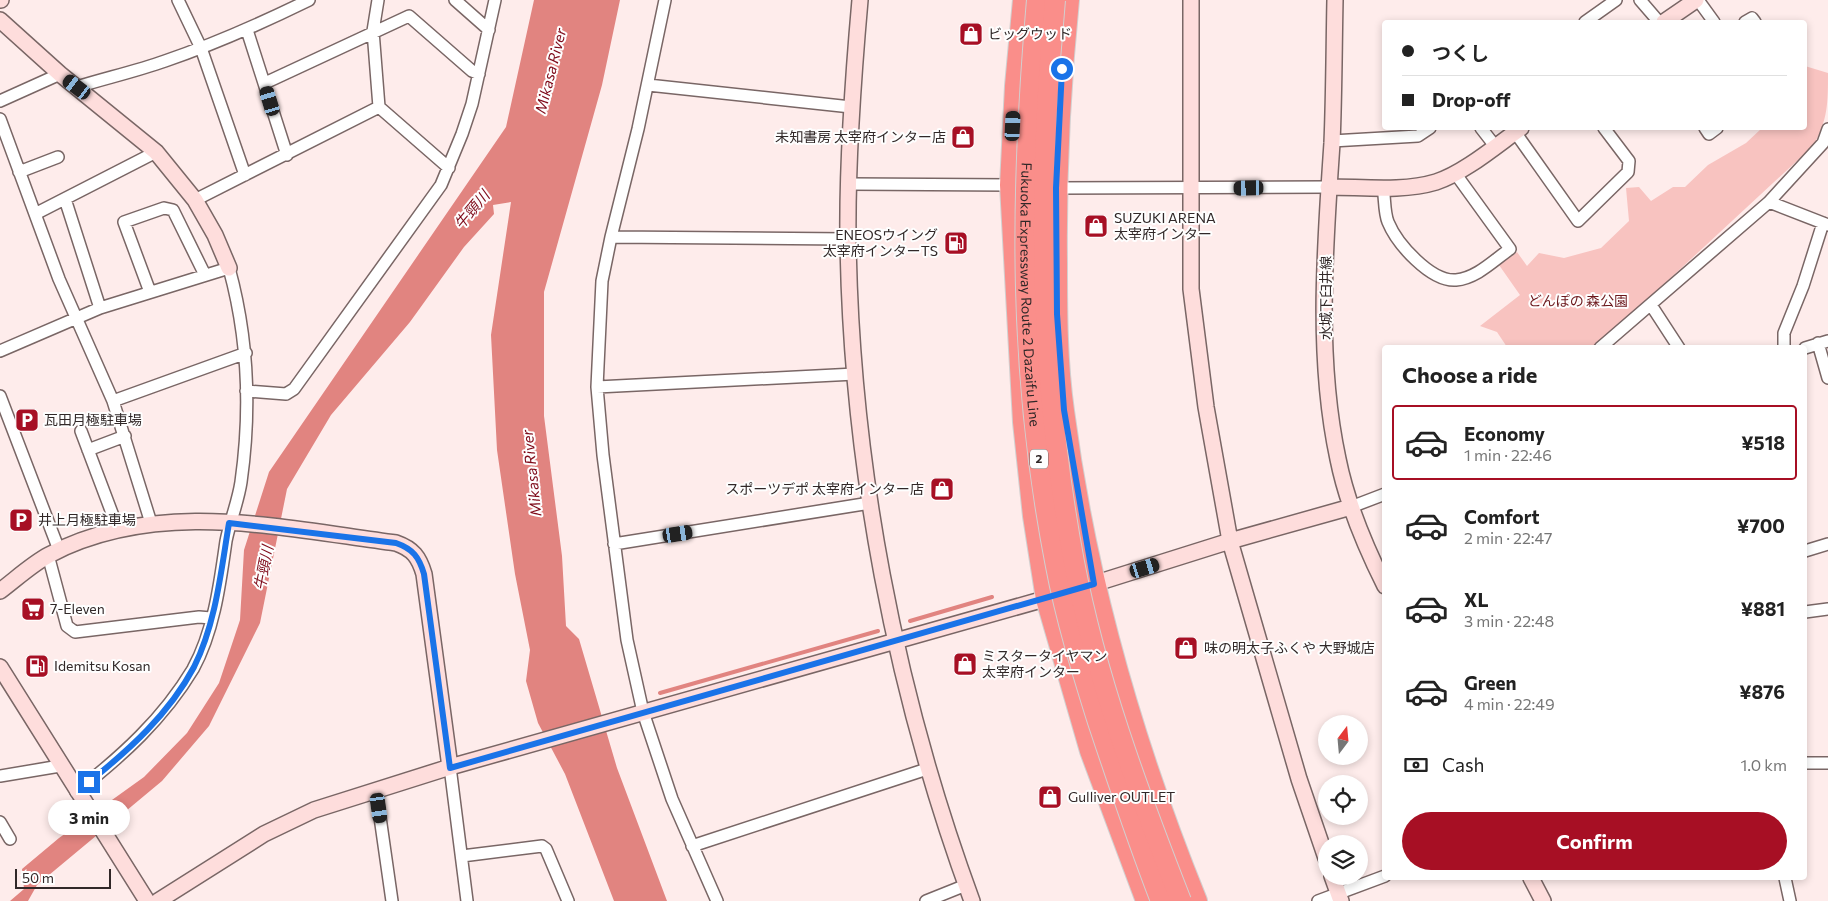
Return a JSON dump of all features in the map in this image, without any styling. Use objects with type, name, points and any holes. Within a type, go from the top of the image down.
[{"type":"highway","points":[[1023,0],[1015,86],[1010,185],[1023,422],[1033,516],[1046,599],[1090,752],[1146,901]]},
{"type":"highway","name":"Fukuoka Expressway Route 2 Dazaifu Line","points":[[1037,0],[1024,187],[1024,267],[1030,397],[1041,478],[1056,568],[1082,670],[1114,770],[1161,901]]},
{"type":"highway","name":"Fukuoka Expressway Route 2 Dazaifu Line","points":[[1055,0],[1047,83],[1043,268],[1046,336],[1060,476],[1074,563],[1097,657],[1131,766],[1181,901]]},
{"type":"highway","points":[[1069,0],[1060,86],[1056,188],[1057,314],[1064,410],[1094,584],[1135,734],[1167,828],[1197,901]]},
{"type":"street","points":[[178,0],[201,48],[245,175]]},
{"type":"street","points":[[77,87],[163,62],[201,48],[247,30],[309,0]]},
{"type":"street","points":[[378,0],[373,31],[378,107],[449,168]]},
{"type":"street","points":[[455,0],[489,30]]},
{"type":"street","points":[[246,391],[286,394],[294,389],[418,220],[449,168],[462,134],[479,74],[495,0]]},
{"type":"street","points":[[666,0],[648,86],[610,237],[602,281],[596,387],[627,640],[643,712],[672,799],[717,901]]},
{"type":"street","points":[[860,0],[851,107],[848,239],[855,374],[870,503],[896,640],[927,769],[972,901]]},
{"type":"street","points":[[1190,0],[1190,289],[1206,407],[1230,541],[1294,760],[1318,835]]},
{"type":"street","name":"水城下臼井線","points":[[1335,0],[1332,141],[1328,187],[1325,331],[1327,378],[1338,460],[1351,507],[1370,557],[1382,580]]},
{"type":"street","points":[[1589,20],[1616,0]]},
{"type":"street","points":[[1640,0],[1657,20]]},
{"type":"street","points":[[1667,20],[1697,0],[1712,20]]},
{"type":"street","points":[[265,82],[409,16],[479,74]]},
{"type":"street","points":[[0,20],[60,74],[156,152],[195,200],[216,236],[229,268],[240,307],[246,353],[241,483],[234,523],[211,618],[194,667],[145,734],[76,792]]},
{"type":"street","points":[[247,30],[287,155]]},
{"type":"street","points":[[0,101],[60,74]]},
{"type":"street","points":[[648,86],[851,107]]},
{"type":"street","points":[[195,200],[287,155],[378,107]]},
{"type":"street","points":[[0,119],[59,279],[113,401],[150,523]]},
{"type":"street","points":[[1332,141],[1418,136],[1427,130]]},
{"type":"street","points":[[1483,130],[1495,146]]},
{"type":"street","points":[[1056,188],[1384,187],[1437,182],[1455,173],[1518,130],[1578,221],[1628,172],[1629,161],[1606,130]]},
{"type":"street","points":[[1604,345],[1719,243],[1769,202],[1823,143],[1827,132]]},
{"type":"street","points":[[35,214],[156,152]]},
{"type":"street","points":[[19,172],[58,156]]},
{"type":"street","points":[[1384,187],[1388,221],[1401,244],[1429,272],[1455,280],[1472,276],[1510,249],[1455,173]]},
{"type":"street","points":[[850,184],[1010,185]]},
{"type":"street","points":[[64,199],[100,308]]},
{"type":"street","points":[[1769,202],[1826,224],[1784,333],[1784,345]]},
{"type":"street","points":[[150,292],[124,222],[164,208],[173,210],[205,275]]},
{"type":"street","points":[[610,237],[848,239]]},
{"type":"street","points":[[0,351],[100,308],[229,268]]},
{"type":"street","points":[[1651,305],[1677,345]]},
{"type":"street","points":[[1807,347],[1823,342],[1828,378]]},
{"type":"street","points":[[113,401],[246,353]]},
{"type":"street","points":[[596,387],[855,374]]},
{"type":"street","points":[[0,396],[54,553],[67,626],[70,631],[75,632],[200,616],[211,618]]},
{"type":"street","points":[[81,431],[118,529]]},
{"type":"street","points":[[88,450],[125,436]]},
{"type":"street","points":[[158,901],[264,834],[314,810],[376,789],[1046,599],[1230,541],[1351,507],[1382,495]]},
{"type":"street","points":[[614,544],[870,503]]},
{"type":"street","points":[[0,591],[54,553],[84,539],[118,529],[150,523],[200,520],[234,523],[396,543],[410,548],[420,560],[424,574],[467,901]]},
{"type":"street","points":[[1807,550],[1828,544]]},
{"type":"street","points":[[1807,612],[1828,609]]},
{"type":"street","points":[[0,668],[76,792],[147,901]]},
{"type":"street","points":[[1807,763],[1828,764]]},
{"type":"street","points":[[0,776],[60,766]]},
{"type":"street","points":[[692,846],[927,769]]},
{"type":"street","points":[[376,789],[392,901]]},
{"type":"street","points":[[0,822],[10,839]]},
{"type":"street","points":[[462,856],[542,846],[546,848],[568,901]]},
{"type":"street","points":[[1318,901],[1339,897],[1382,877]]},
{"type":"street","points":[[1532,880],[1543,901]]},
{"type":"street","points":[[1785,880],[1790,901]]},
{"type":"street","points":[[926,901],[966,885]]},
{"type":"street","points":[[1335,885],[1339,897]]},
{"type":"green space","name":"どんぽの 森公園","points":[[1807,67],[1828,73],[1826,111],[1822,128],[1813,146],[1598,345],[1506,345],[1497,332],[1480,326],[1520,295],[1499,265],[1517,252],[1527,266],[1539,253],[1564,258],[1601,248],[1629,221],[1626,188],[1639,187],[1651,201],[1673,187],[1685,187],[1708,165],[1746,143],[1760,130],[1807,130]]},
{"type":"water","points":[[534,0],[620,0],[602,85],[544,292],[544,416],[562,556],[566,626],[579,639],[617,768],[667,901],[614,901],[565,774],[538,723],[526,681],[530,650],[515,574],[497,450],[491,335],[511,202],[493,205],[494,214],[464,247],[410,322],[331,415],[287,489],[260,623],[209,726],[162,781],[37,885],[28,901],[10,901],[24,889],[22,869],[59,838],[144,777],[187,733],[219,683],[240,620],[244,550],[269,472],[506,127]]},
{"type":"waterway","points":[[910,621],[992,597]]},
{"type":"waterway","points":[[660,693],[878,631]]},
{"type":"place","name":"ビッグウッド","points":[[971,34]]},
{"type":"place","name":"未知書房 太宰府インター店","points":[[963,137]]},
{"type":"place","name":"SUZUKI ARENA 太宰府インター","points":[[1096,226]]},
{"type":"place","name":"ENEOSウイング 太宰府インターTS","points":[[956,243]]},
{"type":"place","name":"瓦田月極駐車場","points":[[27,420]]},
{"type":"place","name":"スポーツデポ 太宰府インター店","points":[[942,489]]},
{"type":"place","name":"井上月極駐車場","points":[[21,520]]},
{"type":"place","name":"7-Eleven","points":[[33,609]]},
{"type":"place","name":"味の明太子ふくや 大野城店","points":[[1186,648]]},
{"type":"place","name":"ミスタータイヤマン 太宰府インター","points":[[965,664]]},
{"type":"place","name":"Idemitsu Kosan","points":[[37,666]]},
{"type":"place","name":"Gulliver OUTLET","points":[[1050,797]]},
{"type":"route","points":[[89,782],[145,734],[194,667],[207,634],[216,600],[229,523],[285,528],[396,543],[410,548],[420,560],[424,574],[450,768],[1094,584],[1064,410],[1057,314],[1056,188],[1062,69]]},
{"type":"water label","name":"Mikasa River","points":[[551,71]]},
{"type":"water label","name":"牛頸川","points":[[472,210]]},
{"type":"water label","name":"Mikasa River","points":[[532,473]]},
{"type":"water label","name":"牛頸川","points":[[264,568]]}]
